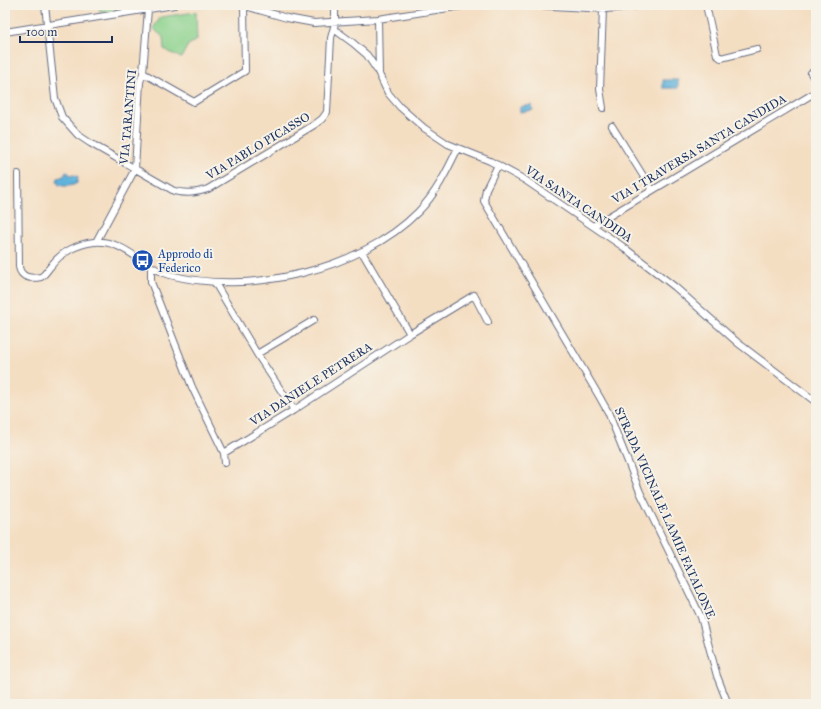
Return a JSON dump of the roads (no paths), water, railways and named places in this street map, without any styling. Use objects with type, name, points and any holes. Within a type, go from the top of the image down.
[{"type":"street","name":"VIA PABLO PICASSO","points":[[45,5],[55,98],[62,117],[78,135],[104,152],[174,191],[186,194],[198,193],[208,189],[318,123],[324,117],[327,112],[331,38],[334,26],[335,5]]},
{"type":"street","points":[[5,32],[174,5]]},
{"type":"street","points":[[143,73],[194,102],[245,71],[243,5],[304,22],[334,26],[468,5]]},
{"type":"street","points":[[535,5],[603,9],[647,5]]},
{"type":"street","points":[[706,5],[717,55],[721,58],[757,50]]},
{"type":"street","name":"VIA TARANTINI","points":[[96,242],[135,169],[140,82],[143,73],[148,9]]},
{"type":"street","points":[[603,9],[600,89],[603,108]]},
{"type":"street","points":[[378,19],[380,76]]},
{"type":"street","name":"VIA SANTA CANDIDA","points":[[334,26],[364,52],[380,76],[388,93],[410,117],[438,138],[498,165],[525,180],[622,246],[675,287],[738,343],[816,402]]},
{"type":"street","points":[[811,73],[816,82]]},
{"type":"street","name":"VIA I TRAVERSA SANTA CANDIDA","points":[[593,226],[816,92]]},
{"type":"street","points":[[612,126],[652,190]]},
{"type":"street","points":[[18,174],[19,267],[23,275],[32,278],[41,277],[57,259],[69,250],[83,244],[105,242],[122,247],[151,267],[169,275],[215,283],[266,280],[299,274],[329,265],[362,252],[397,229],[418,212],[439,185],[458,148]]},
{"type":"street","name":"STRADA VICINALE LAMIE FATALONE","points":[[498,165],[486,189],[484,201],[608,412],[640,492],[702,617],[717,676],[728,704]]},
{"type":"street","points":[[362,252],[410,334]]},
{"type":"street","points":[[151,267],[151,282],[192,387],[224,453],[225,463]]},
{"type":"street","points":[[215,283],[257,354],[294,410]]},
{"type":"street","name":"VIA DANIELE PETRERA","points":[[224,453],[294,410],[410,334],[474,295],[488,322]]},
{"type":"street","points":[[257,354],[314,320]]},
{"type":"water","points":[[663,80],[678,80],[678,88],[663,88]]},
{"type":"water","points":[[532,105],[533,110],[520,112],[520,107]]},
{"type":"water","points":[[66,172],[69,173],[69,176],[74,175],[78,177],[77,183],[69,186],[59,185],[57,181],[58,178],[64,176]]},
{"type":"place","name":"Approdo di Federico","points":[[142,261]]}]
